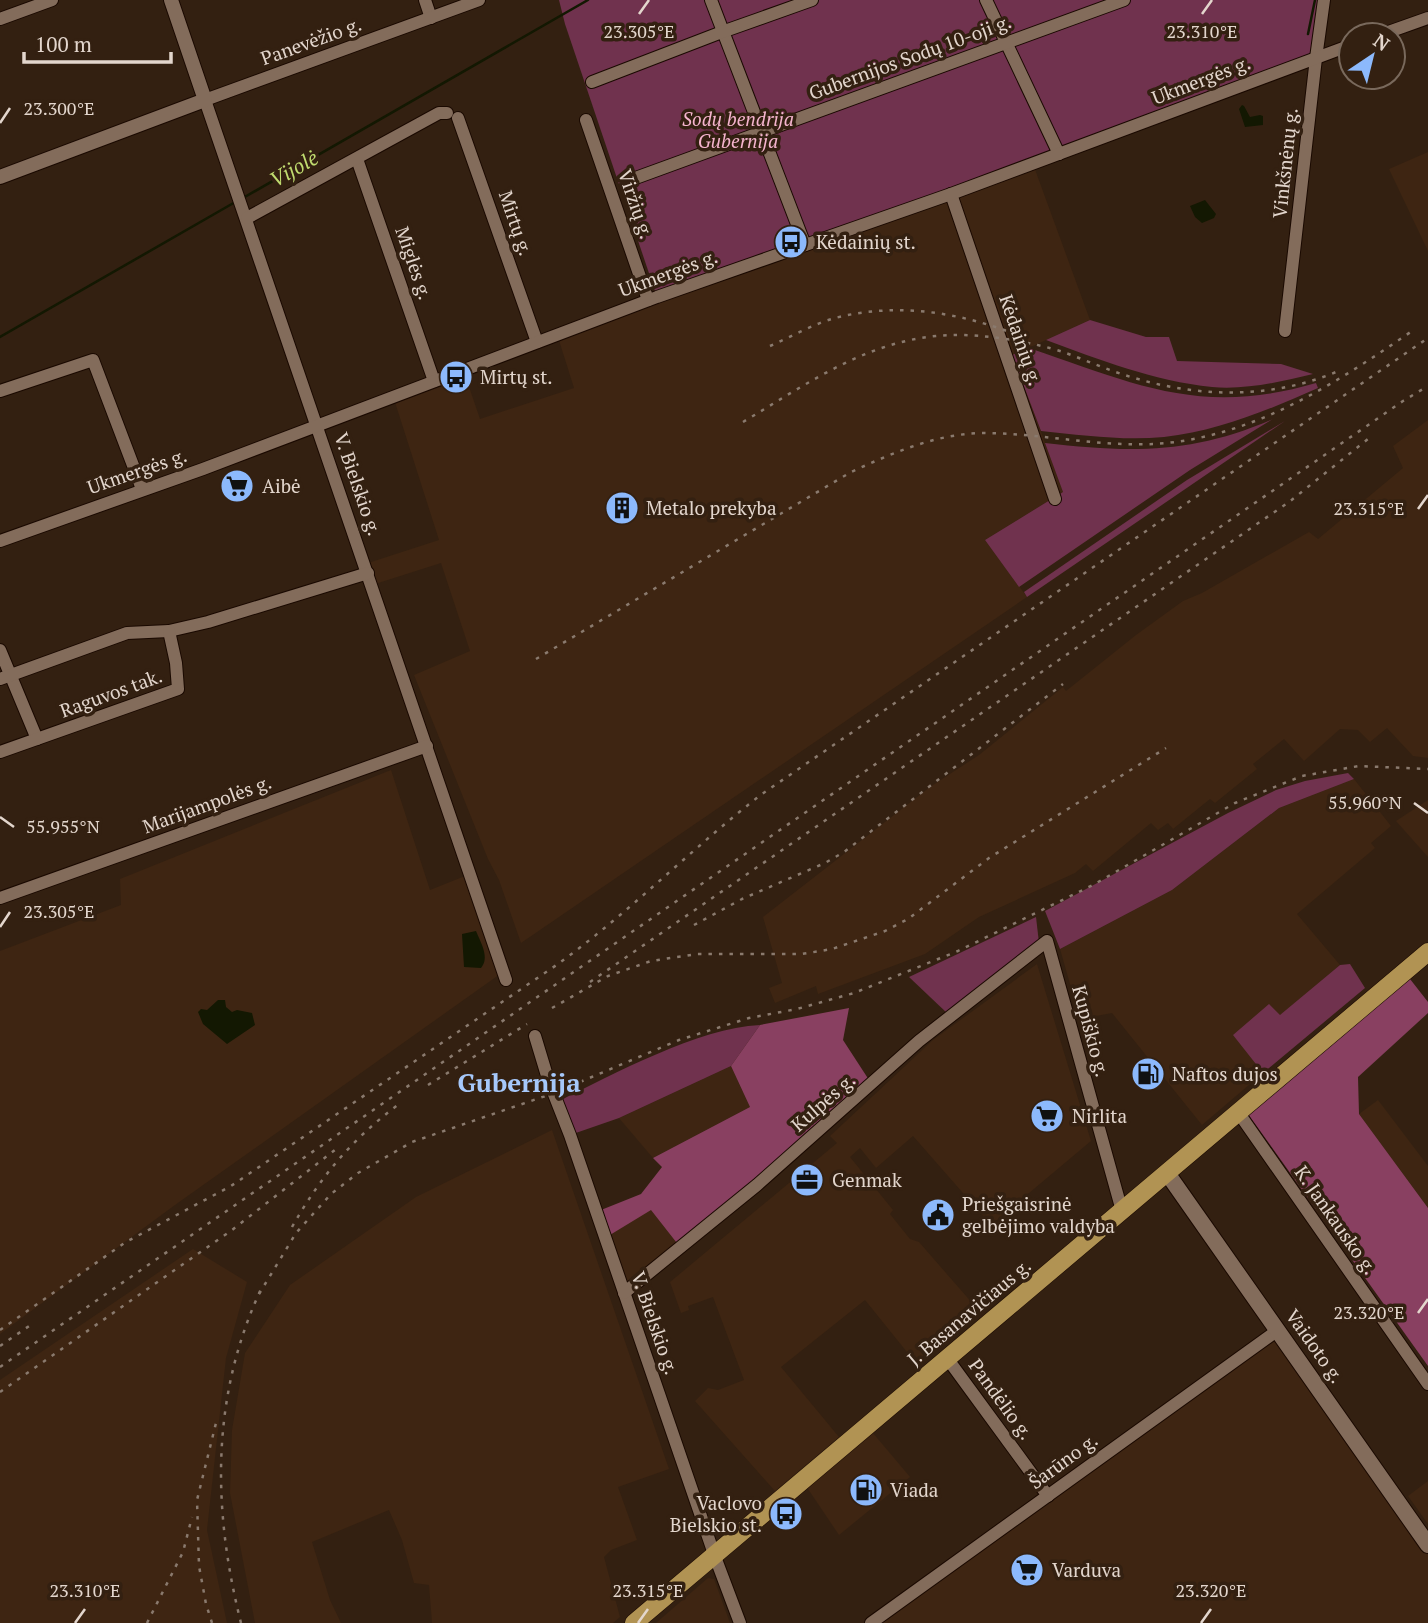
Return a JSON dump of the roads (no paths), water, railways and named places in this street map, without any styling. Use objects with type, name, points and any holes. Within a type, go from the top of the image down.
[{"type":"main road","name":"J. Basanavičiaus g.","points":[[634,1623],[1428,952]]},
{"type":"main road","name":"Vaidoto g.","points":[[1167,1173],[1428,1545]]},
{"type":"street","points":[[0,19],[52,0]]},
{"type":"street","name":"V. Bielskio g.","points":[[171,0],[506,980]]},
{"type":"street","points":[[425,0],[431,18]]},
{"type":"street","name":"Panevėžio g.","points":[[0,177],[479,0]]},
{"type":"street","points":[[710,0],[805,245]]},
{"type":"street","points":[[592,82],[812,0]]},
{"type":"street","points":[[986,0],[1059,154]]},
{"type":"street","name":"Gubernijos Sodų 10-oji g.","points":[[631,180],[1124,0]]},
{"type":"street","name":"Vinkšnėnų g.","points":[[1285,331],[1315,58],[1324,0]]},
{"type":"street","points":[[1407,25],[1428,18]]},
{"type":"street","name":"Ukmergės g.","points":[[0,541],[648,300],[951,194],[1337,50]]},
{"type":"street","name":"Mirtų g.","points":[[357,159],[448,115],[537,342]]},
{"type":"street","name":"Viržių g.","points":[[586,120],[648,300]]},
{"type":"street","points":[[243,207],[357,159]]},
{"type":"street","name":"Miglės g.","points":[[357,159],[434,381]]},
{"type":"street","name":"Kėdainių g.","points":[[951,194],[1055,499]]},
{"type":"street","points":[[0,391],[93,360],[142,489]]},
{"type":"street","points":[[5,677],[127,633],[169,631],[208,622],[368,573]]},
{"type":"street","name":"Raguvos tak.","points":[[0,752],[178,689],[169,631]]},
{"type":"street","points":[[0,650],[5,677],[37,739]]},
{"type":"street","name":"Marijampolės g.","points":[[0,898],[427,746]]},
{"type":"street","name":"Kupiškio g.","points":[[1047,941],[1122,1211]]},
{"type":"street","name":"Kulpės g.","points":[[624,1293],[757,1185],[919,1041],[1047,941]]},
{"type":"street","name":"V. Bielskio g.","points":[[535,1036],[740,1623]]},
{"type":"street","name":"K. Jankausko g.","points":[[1238,1112],[1428,1384]]},
{"type":"street","name":"Šarūno g.","points":[[870,1623],[1278,1330]]},
{"type":"street","name":"Pandėlio g.","points":[[947,1358],[1048,1496]]},
{"type":"waterway","name":"Vijolė","points":[[243,198],[588,0]]},
{"type":"waterway","points":[[1308,34],[1315,0]]},
{"type":"waterway","name":"Vijolė","points":[[0,337],[237,201]]},
{"type":"railway","points":[[770,346],[835,318],[858,313],[905,310],[974,321],[1020,336]]},
{"type":"railway","points":[[536,659],[851,472],[899,452],[948,437],[982,433],[1121,444],[1167,443],[1202,437],[1235,428],[1298,402],[1415,329]]},
{"type":"railway","points":[[743,422],[817,377],[868,353],[895,344],[952,335],[993,337],[1038,345],[1128,376],[1188,390],[1263,391],[1312,381],[1336,372]]},
{"type":"railway","points":[[0,1330],[126,1242],[231,1186],[558,964],[762,794],[1428,338]]},
{"type":"railway","points":[[0,1367],[1428,386]]},
{"type":"railway","points":[[590,982],[1289,502],[1373,435]]},
{"type":"railway","points":[[694,925],[742,899],[844,852],[1063,684]]},
{"type":"railway","points":[[552,1008],[608,976],[651,961],[697,954],[802,954],[832,949],[885,931],[908,919],[989,858],[1166,748]]},
{"type":"railway","points":[[259,1294],[296,1233],[331,1194],[358,1173],[412,1142],[554,1093],[679,1040],[749,1018],[797,1009],[854,993],[958,951],[1093,885],[1235,803],[1302,776],[1359,766],[1428,769]]},
{"type":"railway","points":[[428,1085],[527,1024]]},
{"type":"railway","points":[[292,1227],[314,1191],[338,1160],[366,1131],[399,1104]]},
{"type":"railway","points":[[0,1392],[232,1230],[340,1146]]},
{"type":"railway","points":[[241,1623],[225,1537],[221,1495],[222,1452],[225,1410],[233,1369],[245,1328],[262,1287]]},
{"type":"railway","points":[[0,1346],[32,1324]]},
{"type":"railway","points":[[212,1623],[199,1566],[197,1500],[216,1423]]},
{"type":"railway","points":[[147,1623],[183,1552],[192,1517]]},
{"type":"place","name":"Kėdainių st.","points":[[791,242]]},
{"type":"place","name":"Mirtų st.","points":[[456,377]]},
{"type":"place","name":"Aibė","points":[[237,486]]},
{"type":"place","name":"Metalo prekyba","points":[[622,508]]},
{"type":"place","name":"Naftos dujos","points":[[1148,1074]]},
{"type":"place","name":"Nirlita","points":[[1047,1116]]},
{"type":"place","name":"Genmak","points":[[807,1180]]},
{"type":"place","name":"Priešgaisrinė gelbėjimo valdyba","points":[[938,1215]]},
{"type":"place","name":"Viada","points":[[866,1490]]},
{"type":"place","name":"Vaclovo Bielskio st.","points":[[786,1514]]},
{"type":"place","name":"Varduva","points":[[1027,1570]]},
{"type":"district","name":"Gubernija","points":[[519,1083]]},
{"type":"park label","name":"Sodų bendrija Gubernija","points":[[738,130]]}]
